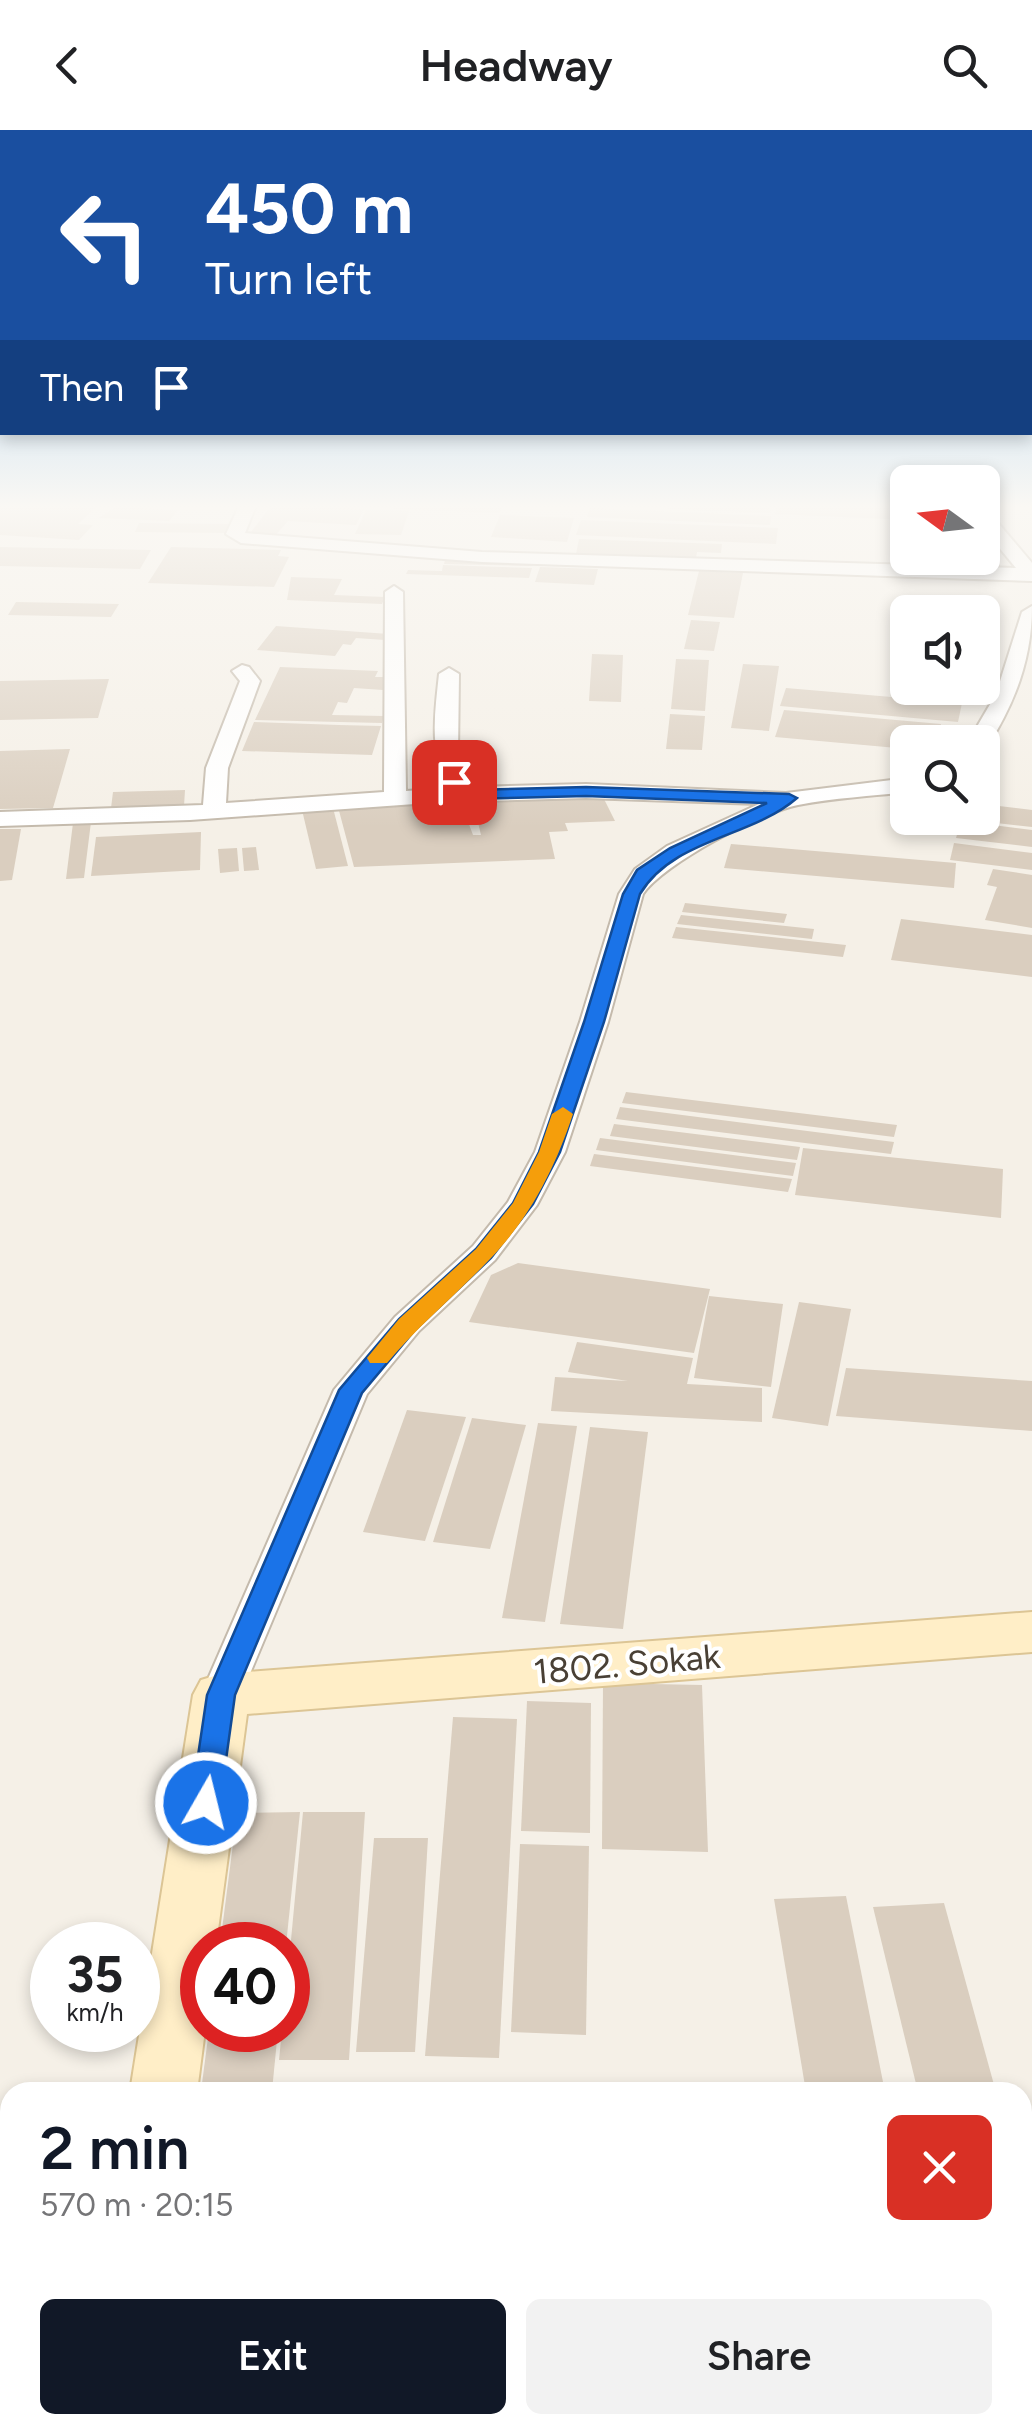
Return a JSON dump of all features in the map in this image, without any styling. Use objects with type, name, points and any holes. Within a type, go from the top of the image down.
[{"type":"street","points":[[394,614],[394,798]]},
{"type":"street","points":[[989,725],[1006,694],[1032,614]]},
{"type":"street","points":[[214,811],[217,768],[250,681],[242,671]]},
{"type":"street","points":[[450,674],[445,718],[449,764],[454,782],[467,794]]},
{"type":"street","points":[[0,818],[214,811],[467,794],[586,792],[789,798],[890,788]]},
{"type":"street","points":[[164,2082],[221,1695],[351,1390],[407,1324],[484,1254],[522,1204],[550,1152],[637,884],[644,874],[676,851],[789,798]]},
{"type":"street","name":"1802. Sokak","points":[[221,1695],[1032,1632]]},
{"type":"building","points":[[9,614],[113,614],[111,617]]},
{"type":"building","points":[[688,614],[735,614],[734,618]]},
{"type":"building","points":[[691,620],[720,622],[714,651],[684,649]]},
{"type":"building","points":[[276,626],[389,634],[385,640],[356,638],[351,645],[343,644],[335,656],[257,650]]},
{"type":"building","points":[[592,654],[623,655],[621,702],[589,701]]},
{"type":"building","points":[[676,659],[709,660],[705,711],[671,709]]},
{"type":"building","points":[[743,664],[779,666],[769,731],[731,728]]},
{"type":"building","points":[[280,667],[378,671],[375,677],[388,677],[383,690],[354,688],[347,703],[338,702],[332,715],[384,716],[382,723],[255,720]]},
{"type":"building","points":[[109,679],[98,718],[0,720],[0,681]]},
{"type":"building","points":[[786,688],[890,697],[890,705],[962,705],[958,722],[780,706]]},
{"type":"building","points":[[784,710],[941,724],[890,725],[890,747],[775,737]]},
{"type":"building","points":[[670,714],[705,716],[702,750],[666,749]]},
{"type":"building","points":[[254,722],[381,726],[372,755],[242,751]]},
{"type":"building","points":[[70,749],[53,808],[0,809],[0,751]]},
{"type":"building","points":[[185,790],[184,806],[111,808],[113,792]]},
{"type":"building","points":[[603,797],[615,821],[565,823],[568,831],[549,832],[555,859],[354,867],[338,807],[461,803],[473,835],[481,835],[473,802]]},
{"type":"building","points":[[1000,806],[1032,810],[1032,827],[1000,823]]},
{"type":"building","points":[[333,808],[348,866],[316,869],[302,810]]},
{"type":"building","points":[[91,822],[84,878],[66,879],[73,823]]},
{"type":"building","points":[[1000,826],[1032,830],[1032,847],[956,838],[1000,835]]},
{"type":"building","points":[[0,829],[21,829],[12,880],[0,881]]},
{"type":"building","points":[[201,832],[200,870],[91,876],[96,837]]},
{"type":"building","points":[[954,843],[1032,853],[1032,870],[950,860]]},
{"type":"building","points":[[731,844],[956,863],[954,888],[724,868]]},
{"type":"building","points":[[256,847],[259,870],[244,871],[242,848]]},
{"type":"building","points":[[237,848],[239,871],[220,873],[218,849]]},
{"type":"building","points":[[993,869],[1032,875],[1032,928],[985,920],[997,887],[987,885]]},
{"type":"building","points":[[685,903],[787,914],[784,923],[682,912]]},
{"type":"building","points":[[681,915],[814,929],[812,939],[677,924]]},
{"type":"building","points":[[901,919],[1032,935],[1032,977],[891,960]]},
{"type":"building","points":[[676,927],[846,945],[843,957],[672,938]]},
{"type":"building","points":[[626,1092],[897,1125],[894,1137],[622,1103]]},
{"type":"building","points":[[620,1107],[894,1142],[891,1154],[616,1119]]},
{"type":"building","points":[[614,1124],[800,1147],[797,1160],[610,1136]]},
{"type":"building","points":[[600,1138],[796,1163],[793,1176],[596,1150]]},
{"type":"building","points":[[803,1148],[1003,1169],[1001,1218],[795,1195]]},
{"type":"building","points":[[594,1154],[792,1179],[788,1192],[590,1166]]},
{"type":"building","points":[[518,1263],[710,1289],[694,1353],[469,1322],[491,1275]]},
{"type":"building","points":[[709,1296],[783,1304],[771,1387],[694,1378]]},
{"type":"building","points":[[799,1302],[851,1309],[828,1426],[772,1418]]},
{"type":"building","points":[[577,1342],[693,1358],[687,1384],[762,1388],[762,1422],[551,1411],[555,1377],[628,1381],[568,1372]]},
{"type":"building","points":[[846,1368],[1032,1381],[1032,1431],[836,1416]]},
{"type":"building","points":[[407,1410],[466,1417],[425,1541],[363,1532]]},
{"type":"building","points":[[472,1418],[526,1425],[490,1549],[433,1542]]},
{"type":"building","points":[[538,1423],[577,1426],[545,1622],[502,1618]]},
{"type":"building","points":[[590,1427],[648,1432],[623,1629],[560,1624]]},
{"type":"building","points":[[603,1683],[702,1685],[708,1852],[602,1849]]},
{"type":"building","points":[[527,1701],[591,1703],[590,1833],[521,1831]]},
{"type":"building","points":[[453,1717],[517,1719],[499,2058],[425,2056]]},
{"type":"building","points":[[300,1812],[288,1922],[223,1922],[237,1813]]},
{"type":"building","points":[[303,1812],[365,1812],[349,2060],[279,2060],[280,2052],[310,2052],[310,1922],[293,1922]]},
{"type":"building","points":[[374,1838],[428,1838],[415,2052],[356,2052]]},
{"type":"building","points":[[520,1844],[589,1846],[586,2035],[511,2032]]},
{"type":"building","points":[[846,1896],[883,2082],[804,2082],[774,1899]]},
{"type":"building","points":[[944,1903],[993,2082],[916,2082],[873,1907]]},
{"type":"building","points":[[206,2052],[276,2052],[273,2082],[202,2082]]},
{"type":"slow traffic","points":[[379,1358],[407,1324],[484,1254],[522,1204],[550,1152],[563,1114]]},
{"type":"route","points":[[206,1803],[221,1695],[351,1390],[407,1324],[484,1254],[522,1204],[550,1152],[594,1022],[631,894],[644,874],[676,851],[789,798],[586,792],[467,794],[454,782]]}]
